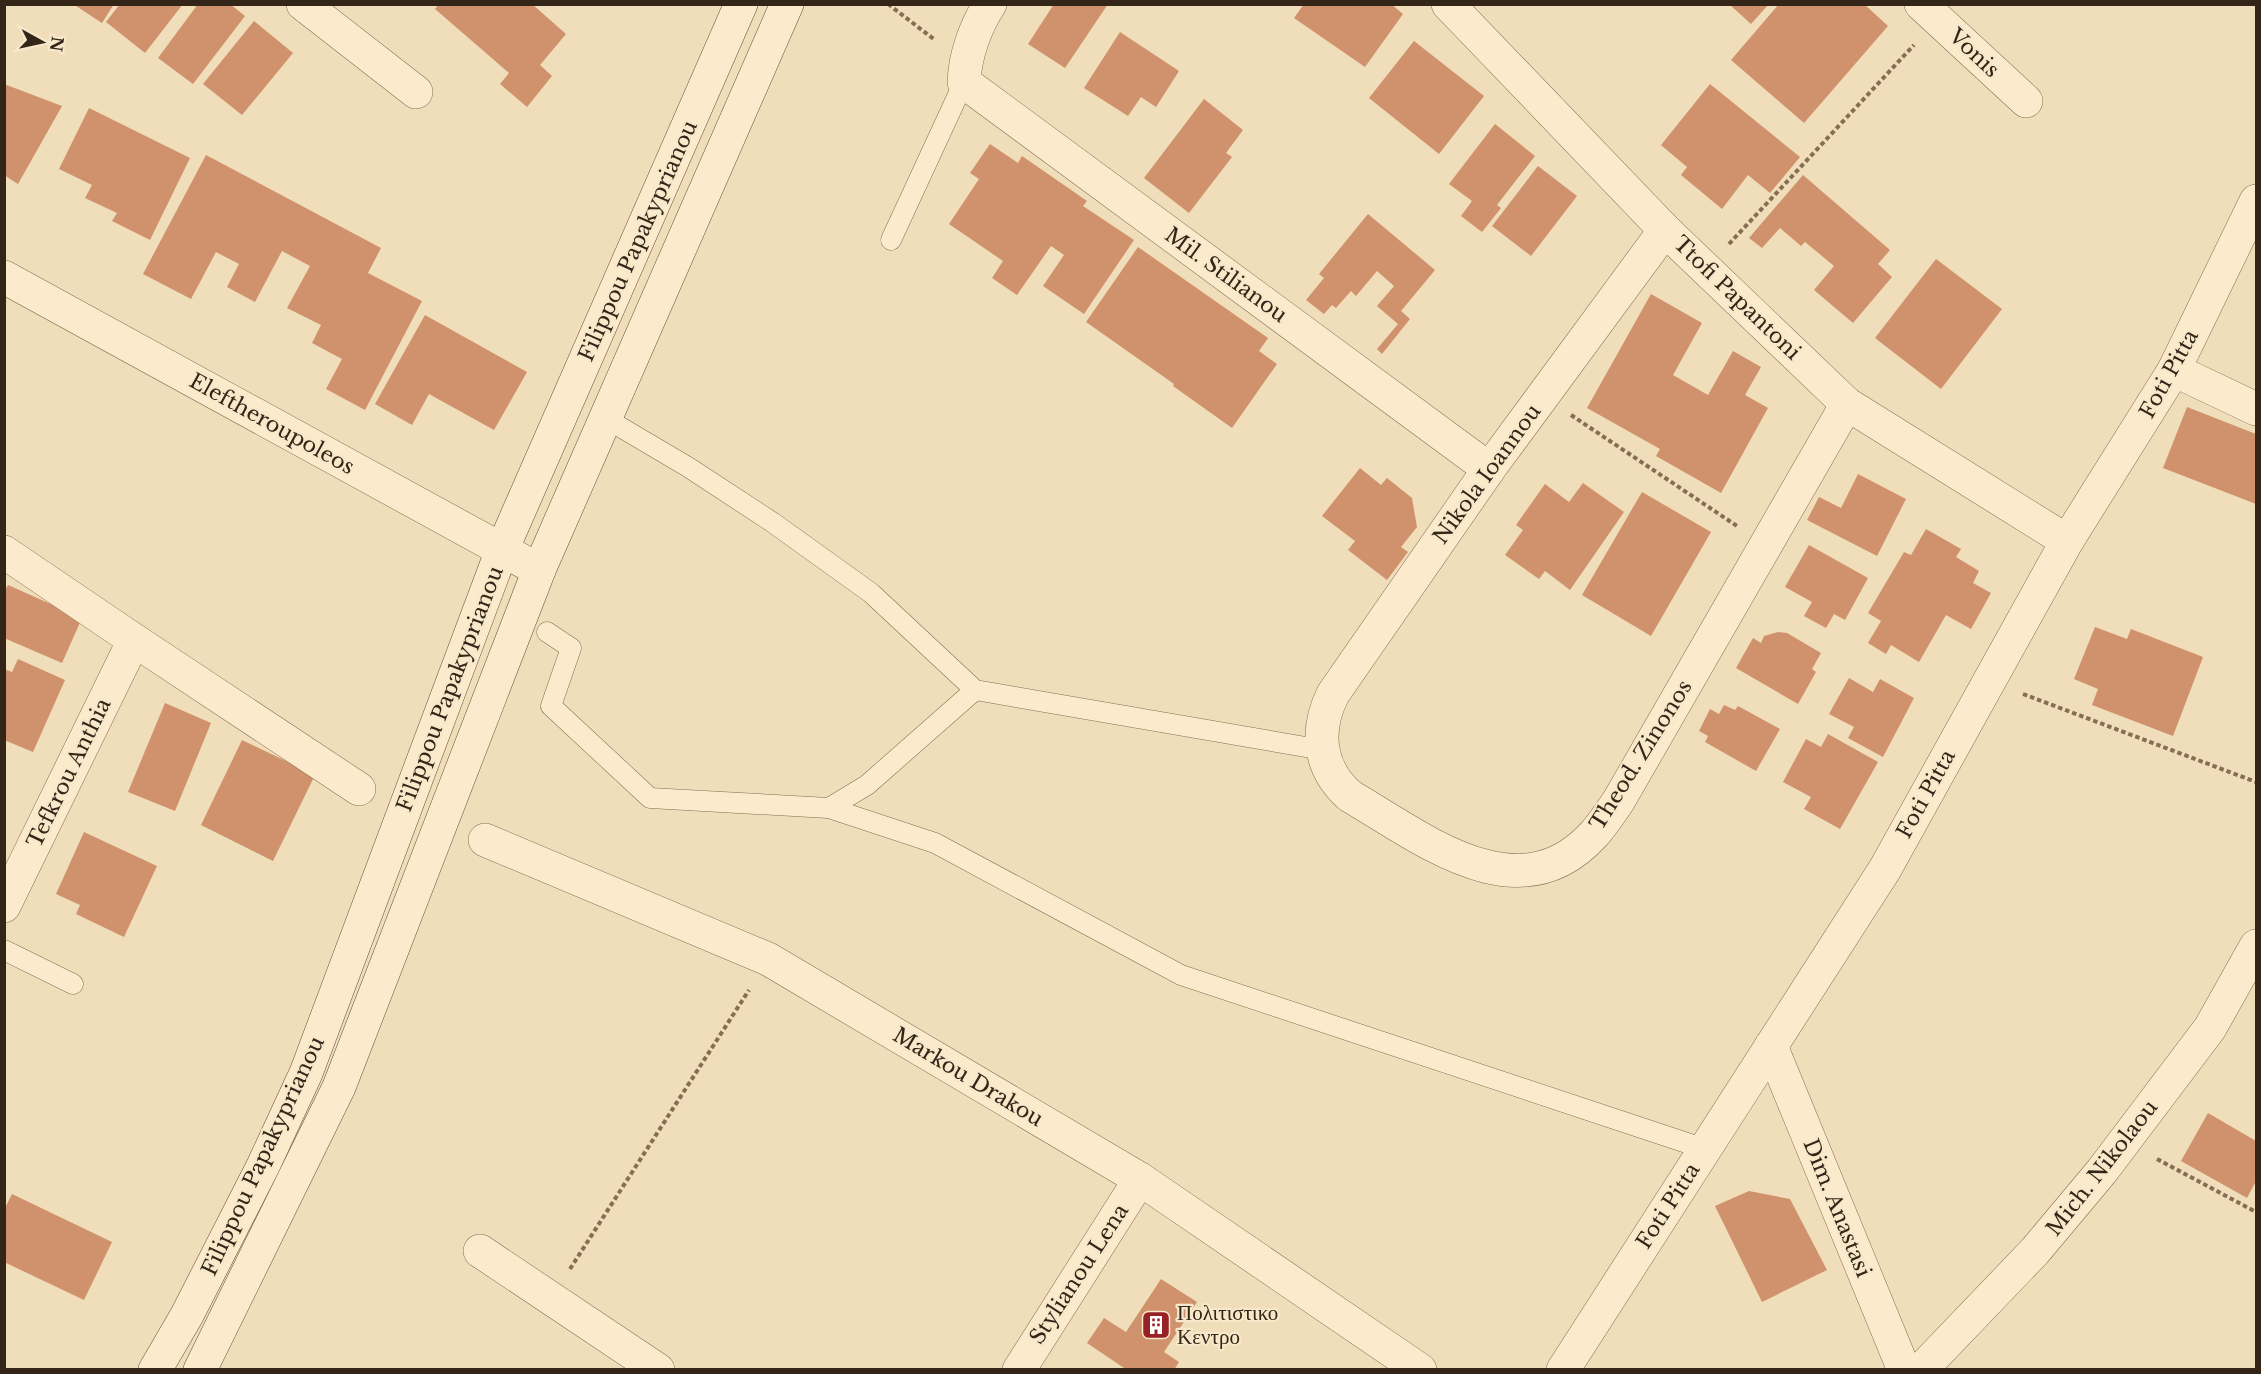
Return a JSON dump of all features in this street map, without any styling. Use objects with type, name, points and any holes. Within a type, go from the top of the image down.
[{"type":"street","points":[[303,4],[416,92]]},
{"type":"street","name":"Filippou Papakyprianou","points":[[155,1370],[187,1315],[263,1166],[306,1073],[502,550],[741,4]]},
{"type":"street","name":"Filippou Papakyprianou","points":[[200,1370],[339,1087],[539,570],[788,4]]},
{"type":"street","points":[[964,72],[985,12],[990,4]]},
{"type":"street","name":"Ttofi Papantoni","points":[[1448,4],[1665,230],[1847,404],[2067,541]]},
{"type":"street","name":"Vonis","points":[[1930,12],[2026,101]]},
{"type":"street","name":"Mil. Stilianou","points":[[964,72],[1489,469]]},
{"type":"street","name":"Foti Pitta","points":[[1563,1370],[1885,869],[2067,541],[2174,370],[2256,201]]},
{"type":"street","name":"Nikola Ioannou","points":[[1322,739],[1325,709],[1333,694],[1489,469],[1665,230]]},
{"type":"street","name":"Eleftheroupoleos","points":[[4,278],[539,570]]},
{"type":"street","points":[[2174,370],[2256,409]]},
{"type":"street","name":"Theod. Zinonos","points":[[1322,739],[1330,773],[1337,785],[1350,796],[1454,856],[1485,868],[1532,870],[1567,856],[1593,835],[1618,800],[1847,404]]},
{"type":"street","points":[[4,552],[359,789]]},
{"type":"street","name":"Tefkrou Anthia","points":[[4,906],[134,640]]},
{"type":"street","name":"Markou Drakou","points":[[485,840],[768,958],[1140,1179],[1420,1370]]},
{"type":"street","name":"Mich. Nikolaou","points":[[1921,1370],[2035,1251],[2124,1141],[2210,1028],[2256,946]]},
{"type":"street","name":"Dim. Anastasi","points":[[1771,1046],[1904,1370]]},
{"type":"street","name":"Stylianou Lena","points":[[1019,1370],[1140,1179]]},
{"type":"street","points":[[480,1251],[658,1370]]},
{"type":"lane","points":[[891,240],[964,72]]},
{"type":"lane","points":[[605,418],[688,467],[772,522],[871,592],[975,690],[1322,739]]},
{"type":"lane","points":[[547,632],[571,648],[550,706],[650,798],[829,808],[935,843],[1181,975],[1705,1149]]},
{"type":"lane","points":[[829,808],[867,785],[975,690]]},
{"type":"lane","points":[[4,950],[73,984]]},
{"type":"path","points":[[888,4],[964,72]]},
{"type":"path","points":[[1706,269],[1930,12]]},
{"type":"path","points":[[1543,396],[1766,545]]},
{"type":"path","points":[[1989,681],[2256,782]]},
{"type":"path","points":[[551,1299],[768,958]]},
{"type":"path","points":[[2124,1141],[2256,1212]]},
{"type":"building","points":[[73,4],[114,4],[102,23]]},
{"type":"building","points":[[120,4],[183,4],[145,53],[106,22]]},
{"type":"building","points":[[198,4],[230,4],[245,16],[193,84],[158,58]]},
{"type":"building","points":[[439,4],[532,4],[566,34],[540,65],[552,76],[527,107],[500,84],[509,73],[435,9]]},
{"type":"building","points":[[1054,4],[1108,4],[1065,68],[1028,44]]},
{"type":"building","points":[[1304,4],[1391,4],[1403,14],[1365,67],[1294,18]]},
{"type":"building","points":[[1729,4],[1769,4],[1751,24]]},
{"type":"building","points":[[1779,4],[1864,4],[1888,26],[1804,123],[1731,60]]},
{"type":"building","points":[[254,21],[293,53],[242,115],[203,84]]},
{"type":"building","points":[[1120,32],[1179,71],[1156,107],[1141,97],[1128,116],[1084,88]]},
{"type":"building","points":[[1414,41],[1484,96],[1439,154],[1369,98]]},
{"type":"building","points":[[4,84],[62,106],[18,184],[4,175]]},
{"type":"building","points":[[1710,84],[1800,157],[1770,193],[1748,175],[1722,209],[1681,175],[1687,167],[1661,145]]},
{"type":"building","points":[[1204,99],[1243,130],[1226,153],[1232,157],[1189,213],[1144,178]]},
{"type":"building","points":[[89,108],[190,158],[150,240],[112,221],[117,213],[85,198],[92,185],[59,169]]},
{"type":"building","points":[[1495,124],[1535,156],[1497,205],[1501,208],[1482,232],[1461,216],[1472,201],[1449,184]]},
{"type":"building","points":[[990,144],[1018,163],[1022,156],[1087,201],[1083,206],[1134,240],[1084,314],[1043,286],[1064,255],[1051,246],[1017,295],[992,278],[1003,261],[949,224],[979,179],[970,173]]},
{"type":"building","points":[[206,155],[381,248],[368,273],[422,301],[365,410],[326,389],[342,359],[312,343],[321,325],[287,308],[310,266],[282,251],[255,302],[227,287],[239,264],[216,252],[191,299],[143,274]]},
{"type":"building","points":[[1538,166],[1577,196],[1531,256],[1492,226]]},
{"type":"building","points":[[1803,175],[1890,250],[1878,264],[1892,277],[1853,323],[1814,290],[1834,266],[1805,242],[1801,246],[1780,228],[1762,248],[1749,238]]},
{"type":"building","points":[[1368,214],[1435,270],[1401,311],[1410,319],[1382,354],[1377,349],[1398,324],[1377,306],[1394,286],[1377,271],[1356,296],[1351,291],[1336,308],[1332,305],[1324,314],[1306,300],[1324,278],[1319,274]]},
{"type":"building","points":[[1138,247],[1268,338],[1259,351],[1277,364],[1232,428],[1086,322]]},
{"type":"building","points":[[1936,259],[2002,309],[1941,389],[1875,338]]},
{"type":"building","points":[[1651,294],[1702,323],[1673,375],[1708,395],[1733,351],[1761,367],[1745,395],[1768,408],[1721,493],[1656,456],[1660,449],[1587,408]]},
{"type":"building","points":[[425,315],[527,372],[494,430],[429,394],[412,425],[375,404]]},
{"type":"building","points":[[2187,407],[2256,434],[2256,504],[2163,468]]},
{"type":"building","points":[[1360,468],[1381,485],[1387,478],[1412,498],[1417,527],[1401,547],[1408,552],[1387,580],[1348,550],[1355,541],[1322,516]]},
{"type":"building","points":[[1858,474],[1906,499],[1877,556],[1807,520],[1819,497],[1841,508]]},
{"type":"building","points":[[1583,483],[1624,512],[1570,590],[1545,571],[1539,579],[1505,555],[1523,530],[1516,525],[1545,484],[1569,502]]},
{"type":"building","points":[[1642,492],[1711,532],[1651,636],[1582,595]]},
{"type":"building","points":[[1926,529],[1961,549],[1956,557],[1979,571],[1973,583],[1991,593],[1971,629],[1946,615],[1919,662],[1891,645],[1886,654],[1868,643],[1881,621],[1868,613],[1904,552],[1911,555]]},
{"type":"building","points":[[1809,545],[1868,578],[1845,620],[1834,614],[1826,628],[1804,616],[1812,602],[1785,587]]},
{"type":"building","points":[[8,585],[82,618],[62,663],[4,638],[4,592]]},
{"type":"building","points":[[2095,627],[2127,639],[2131,629],[2203,657],[2173,736],[2092,705],[2098,689],[2074,679]]},
{"type":"building","points":[[1778,632],[1787,633],[1821,653],[1812,669],[1816,672],[1798,704],[1736,668],[1753,638],[1761,643],[1764,636]]},
{"type":"building","points":[[18,659],[65,680],[33,752],[4,740],[4,669],[12,672]]},
{"type":"building","points":[[1849,678],[1873,692],[1880,679],[1914,698],[1883,757],[1848,738],[1854,727],[1829,714]]},
{"type":"building","points":[[165,703],[211,723],[175,811],[128,792]]},
{"type":"building","points":[[1724,705],[1735,710],[1738,706],[1780,729],[1756,771],[1705,742],[1708,736],[1699,731],[1710,709],[1719,714]]},
{"type":"building","points":[[1828,734],[1878,762],[1840,829],[1804,809],[1811,797],[1783,782],[1806,739],[1821,747]]},
{"type":"building","points":[[242,740],[315,775],[273,861],[201,825]]},
{"type":"building","points":[[84,832],[157,866],[124,937],[76,914],[80,905],[56,894]]},
{"type":"building","points":[[2208,1113],[2256,1141],[2256,1181],[2247,1198],[2181,1161]]},
{"type":"building","points":[[1749,1191],[1790,1199],[1827,1270],[1762,1302],[1715,1206]]},
{"type":"building","points":[[12,1194],[112,1242],[84,1300],[4,1262],[4,1210]]},
{"type":"building","name":"Πολιτιστικο Κεντρο","points":[[1161,1279],[1197,1302],[1164,1352],[1179,1362],[1174,1370],[1127,1370],[1087,1343],[1104,1318],[1126,1332]]},
{"type":"place","name":"Πολιτιστικο Κεντρο","points":[[1156,1325]]}]
